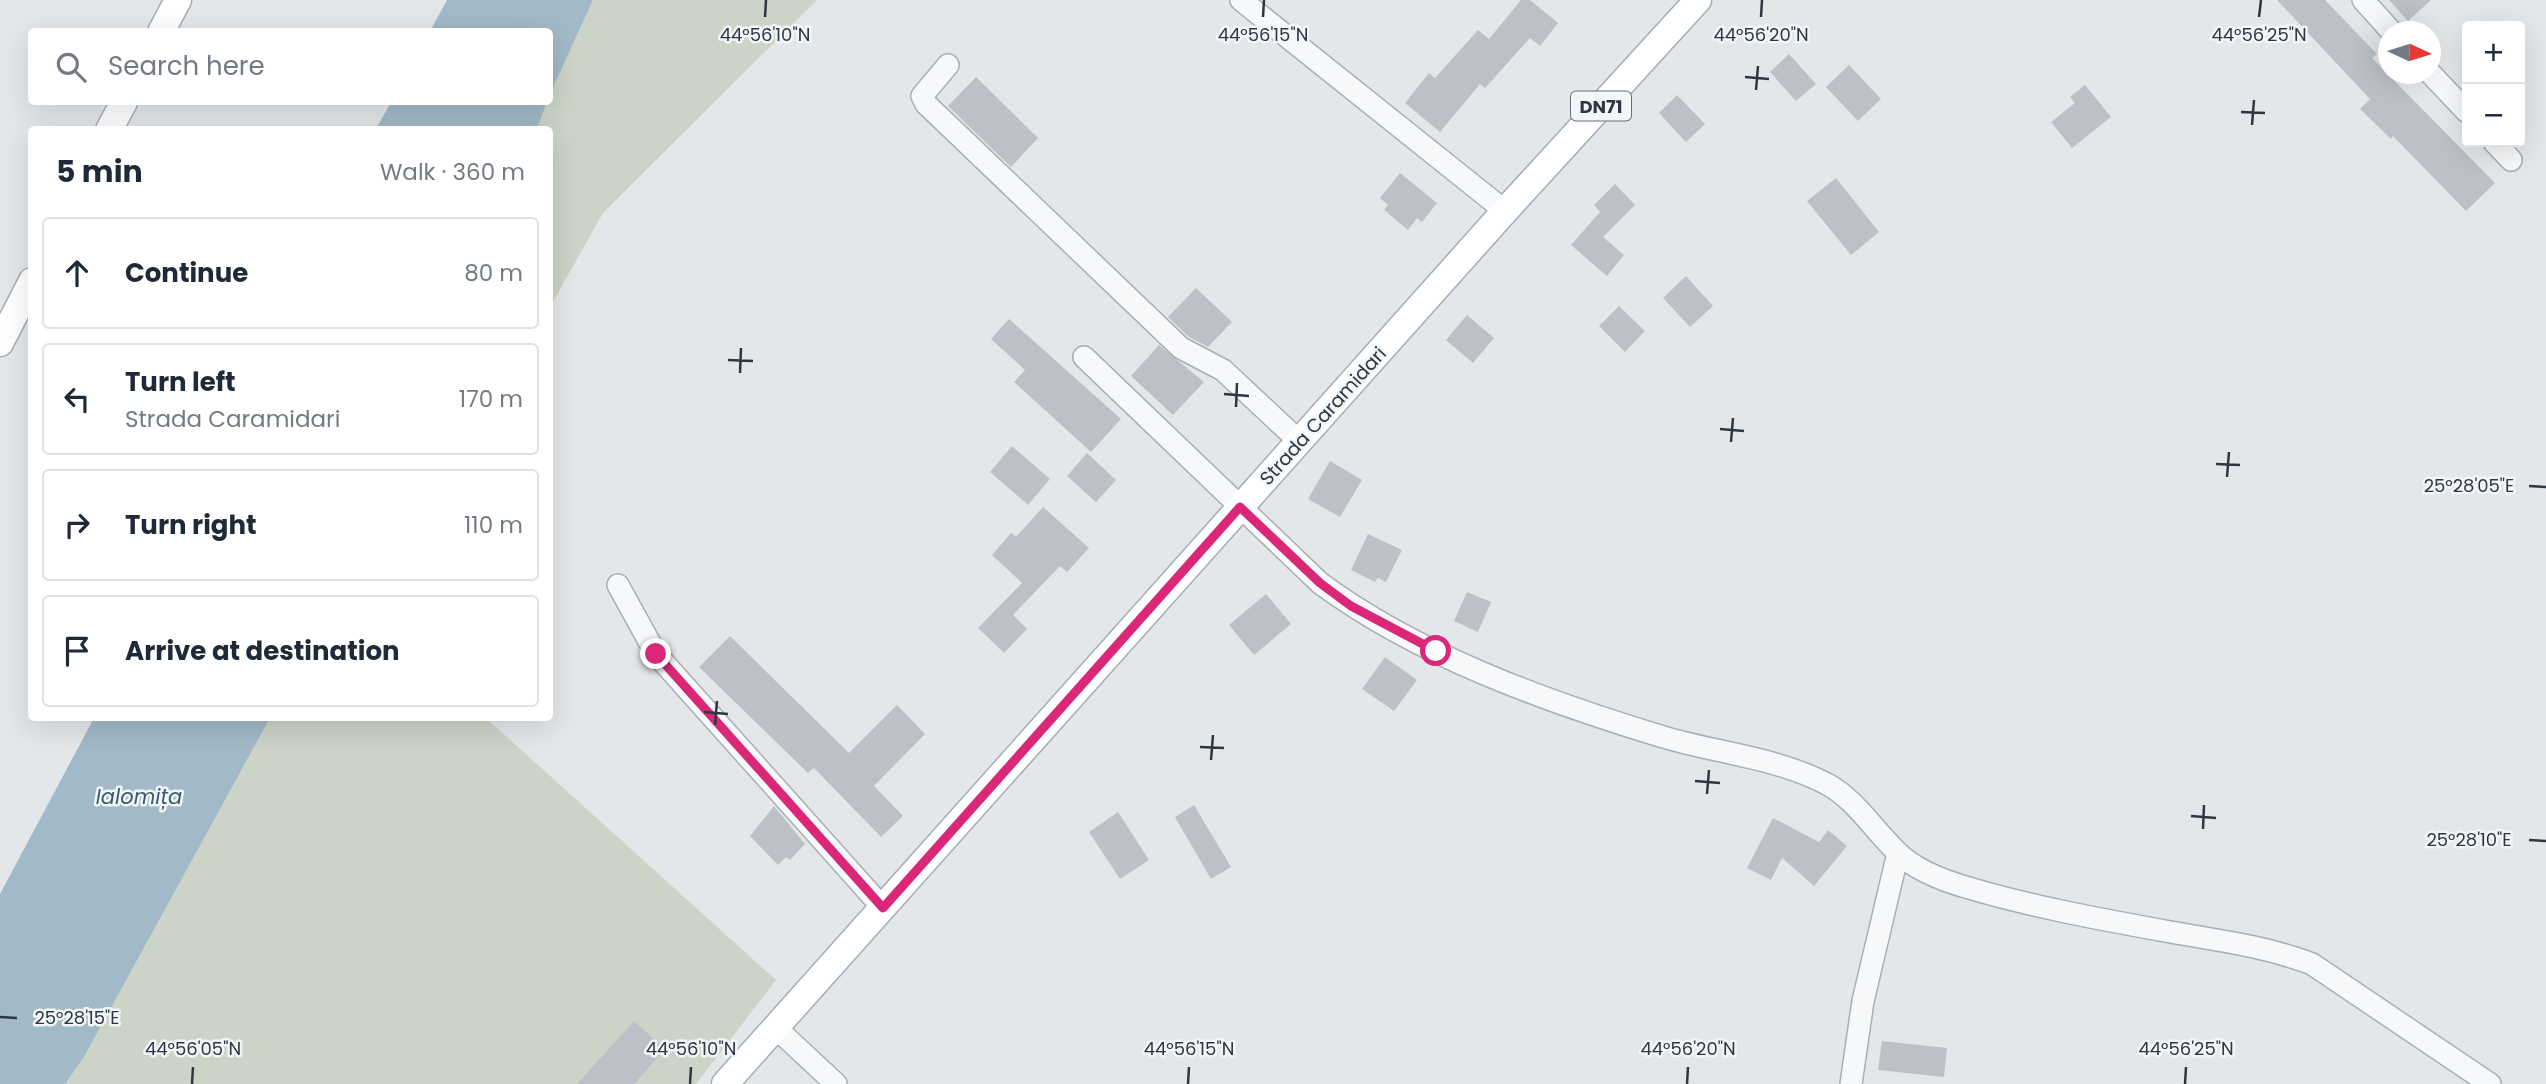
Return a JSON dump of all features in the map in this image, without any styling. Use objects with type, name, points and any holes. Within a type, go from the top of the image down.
[{"type":"main road","points":[[163,28],[177,0]]},
{"type":"main road","name":"Strada Caramidari","points":[[725,1084],[1505,211],[1698,0]]},
{"type":"main road","points":[[111,126],[122,105]]},
{"type":"main road","points":[[0,343],[28,289]]},
{"type":"street","points":[[1241,0],[1505,211]]},
{"type":"street","points":[[2363,0],[2382,21]]},
{"type":"street","points":[[948,65],[925,89],[922,96],[935,113],[1181,348],[1223,370],[1300,442]]},
{"type":"street","points":[[2441,84],[2462,107]]},
{"type":"street","points":[[2499,147],[2511,160]]},
{"type":"street","points":[[1084,357],[1320,583],[1351,606],[1387,626],[1436,651],[1597,716],[1662,737],[1804,774],[1829,785],[1862,812],[1898,853],[1931,874],[1967,888],[2074,915],[2279,952],[2312,964],[2490,1084]]},
{"type":"street","points":[[618,585],[656,654],[883,908]]},
{"type":"street","points":[[1851,1084],[1863,1001],[1898,853]]},
{"type":"street","points":[[776,1028],[836,1084]]},
{"type":"green space","points":[[593,0],[817,0],[603,213],[553,302],[553,126],[538,126],[546,105],[553,105],[553,86]]},
{"type":"green space","points":[[268,721],[489,721],[776,980],[696,1084],[65,1084],[84,1057]]},
{"type":"water","points":[[447,0],[593,0],[553,87],[553,28],[432,28]]},
{"type":"water","points":[[389,105],[546,105],[538,126],[378,126]]},
{"type":"water","name":"Ialomița","points":[[92,721],[268,721],[84,1057],[65,1084],[0,1084],[0,894]]},
{"type":"building","points":[[1521,0],[1530,0],[1558,23],[1540,46],[1530,38],[1485,88],[1480,84],[1440,132],[1405,103],[1429,73],[1435,78],[1478,30],[1489,39]]},
{"type":"building","points":[[2277,0],[2325,0],[2377,54],[2372,58],[2378,64],[2378,84],[2398,84],[2495,183],[2466,211],[2393,136],[2391,139],[2360,109],[2370,99]]},
{"type":"building","points":[[2389,0],[2431,0],[2408,21]]},
{"type":"building","points":[[1789,54],[1816,84],[1796,101],[1770,72]]},
{"type":"building","points":[[1849,65],[1881,99],[1858,121],[1826,87]]},
{"type":"building","points":[[976,77],[1038,138],[1011,167],[948,106]]},
{"type":"building","points":[[2085,85],[2111,117],[2072,148],[2051,122],[2075,103],[2070,97]]},
{"type":"building","points":[[1677,95],[1705,124],[1686,142],[1659,113]]},
{"type":"building","points":[[1400,173],[1437,203],[1422,222],[1417,218],[1408,230],[1384,210],[1388,205],[1380,198]]},
{"type":"building","points":[[1836,178],[1879,232],[1851,255],[1807,201]]},
{"type":"building","points":[[1615,184],[1635,205],[1603,237],[1624,255],[1607,276],[1571,245],[1600,212],[1594,205]]},
{"type":"building","points":[[1686,276],[1713,306],[1690,327],[1663,298]]},
{"type":"building","points":[[1196,288],[1232,322],[1208,347],[1189,337],[1168,317]]},
{"type":"building","points":[[1619,306],[1645,331],[1625,352],[1599,326]]},
{"type":"building","points":[[1467,315],[1494,338],[1473,363],[1446,340]]},
{"type":"building","points":[[1009,319],[1121,419],[1091,452],[1014,382],[1025,370],[991,339]]},
{"type":"building","points":[[1159,345],[1204,382],[1173,415],[1131,376]]},
{"type":"building","points":[[1012,446],[1050,479],[1028,505],[990,472]]},
{"type":"building","points":[[1087,453],[1116,480],[1096,502],[1067,476]]},
{"type":"building","points":[[1330,461],[1362,480],[1340,517],[1308,499]]},
{"type":"building","points":[[1043,507],[1089,548],[1067,572],[1060,566],[1013,615],[1027,629],[1004,653],[978,628],[1022,583],[992,555],[1011,533],[1016,537]]},
{"type":"building","points":[[1368,534],[1402,550],[1386,582],[1378,578],[1375,582],[1351,570]]},
{"type":"building","points":[[1467,592],[1491,602],[1478,632],[1454,621]]},
{"type":"building","points":[[1266,594],[1291,624],[1254,655],[1229,625]]},
{"type":"building","points":[[730,636],[849,753],[897,705],[925,734],[874,786],[903,816],[881,837],[814,768],[808,773],[699,667]]},
{"type":"building","points":[[1385,657],[1417,680],[1394,711],[1362,689]]},
{"type":"building","points":[[1194,805],[1231,867],[1211,879],[1175,817]]},
{"type":"building","points":[[774,806],[805,844],[790,860],[786,857],[778,865],[750,836]]},
{"type":"building","points":[[1118,812],[1149,860],[1120,879],[1089,832]]},
{"type":"building","points":[[1773,818],[1819,842],[1828,830],[1847,846],[1814,886],[1782,858],[1771,880],[1747,868]]},
{"type":"building","points":[[634,1021],[665,1049],[634,1084],[577,1084]]},
{"type":"building","points":[[1882,1041],[1947,1048],[1944,1077],[1878,1070]]},
{"type":"route","points":[[656,654],[883,908],[1240,507],[1320,583],[1351,606],[1436,651]]}]
